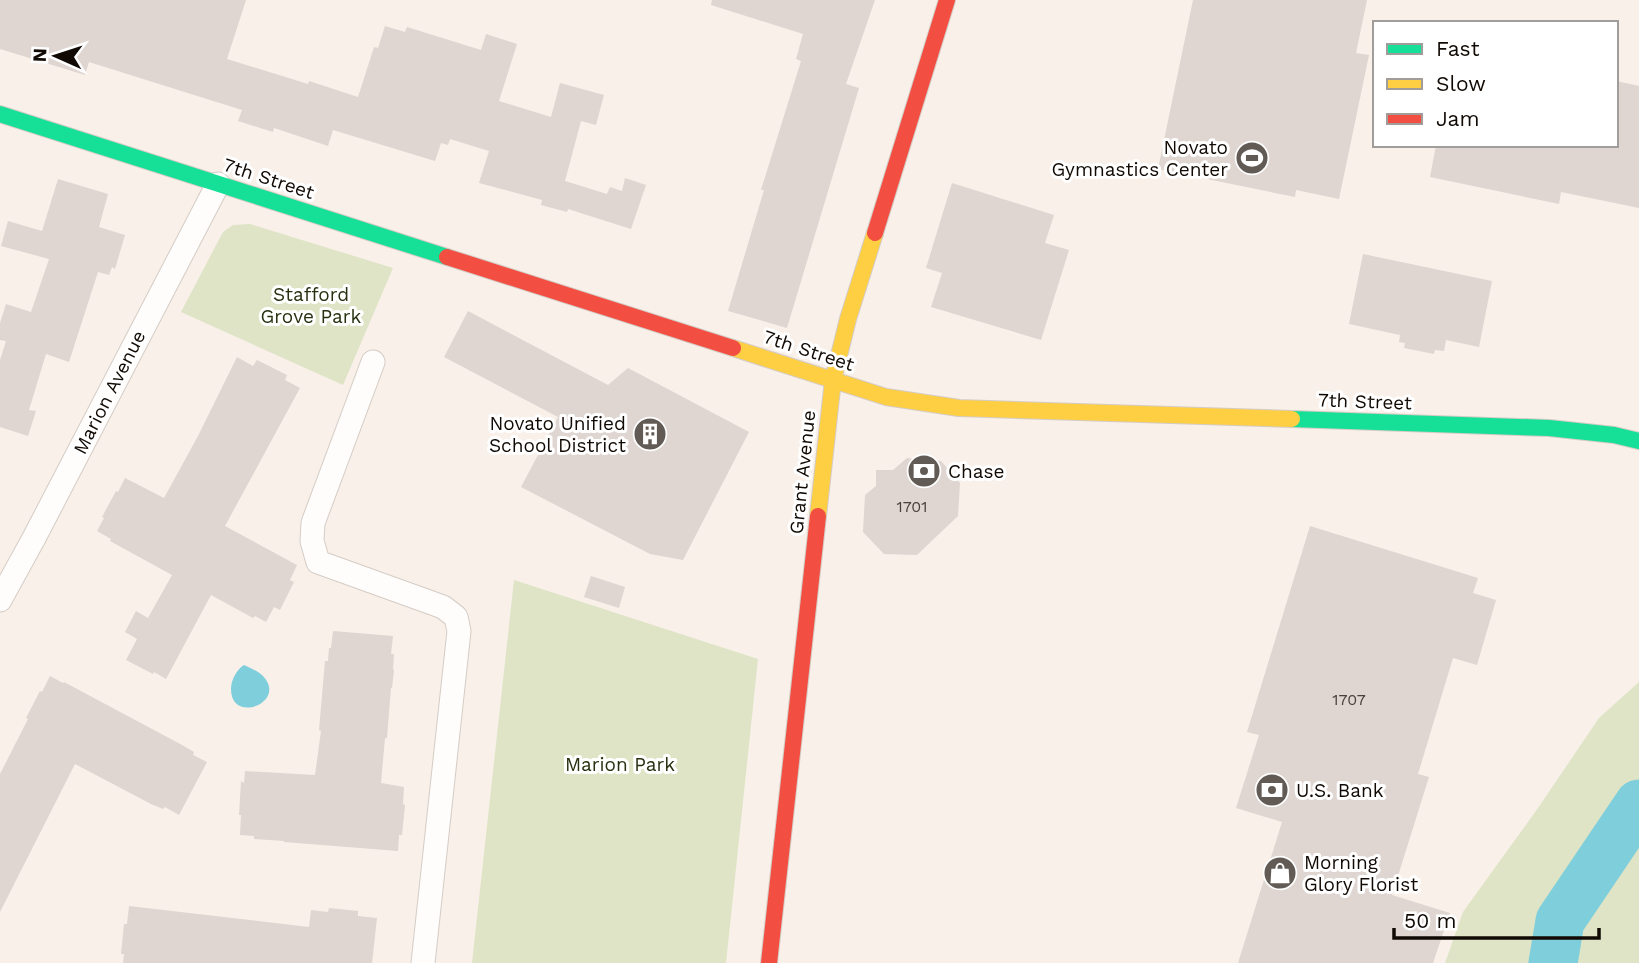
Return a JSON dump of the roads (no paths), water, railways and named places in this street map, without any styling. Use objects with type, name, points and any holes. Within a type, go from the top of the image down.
[{"type":"street","name":"Grant Avenue","points":[[769,963],[833,380],[848,319],[947,0]]},
{"type":"street","name":"7th Street","points":[[0,114],[886,397],[959,408],[1549,428],[1639,440]]},
{"type":"street","name":"Marion Avenue","points":[[0,600],[218,184]]},
{"type":"street","points":[[373,362],[313,523],[312,541],[318,562],[443,607],[456,617],[459,631],[424,963]]},
{"type":"water","points":[[244,665],[261,674],[269,686],[269,694],[264,701],[248,708],[233,700],[231,689],[235,675]]},
{"type":"waterway","points":[[1553,963],[1560,921],[1639,804]]},
{"type":"place","name":"Novato Gymnastics Center","points":[[1252,158]]},
{"type":"place","name":"Novato Unified School District","points":[[650,434]]},
{"type":"place","name":"Chase","points":[[924,471]]},
{"type":"place","name":"U.S. Bank","points":[[1272,790]]},
{"type":"place","name":"Morning Glory Florist","points":[[1280,873]]},
{"type":"park label","name":"Stafford Grove Park","points":[[311,305]]},
{"type":"park label","name":"Marion Park","points":[[620,764]]}]
